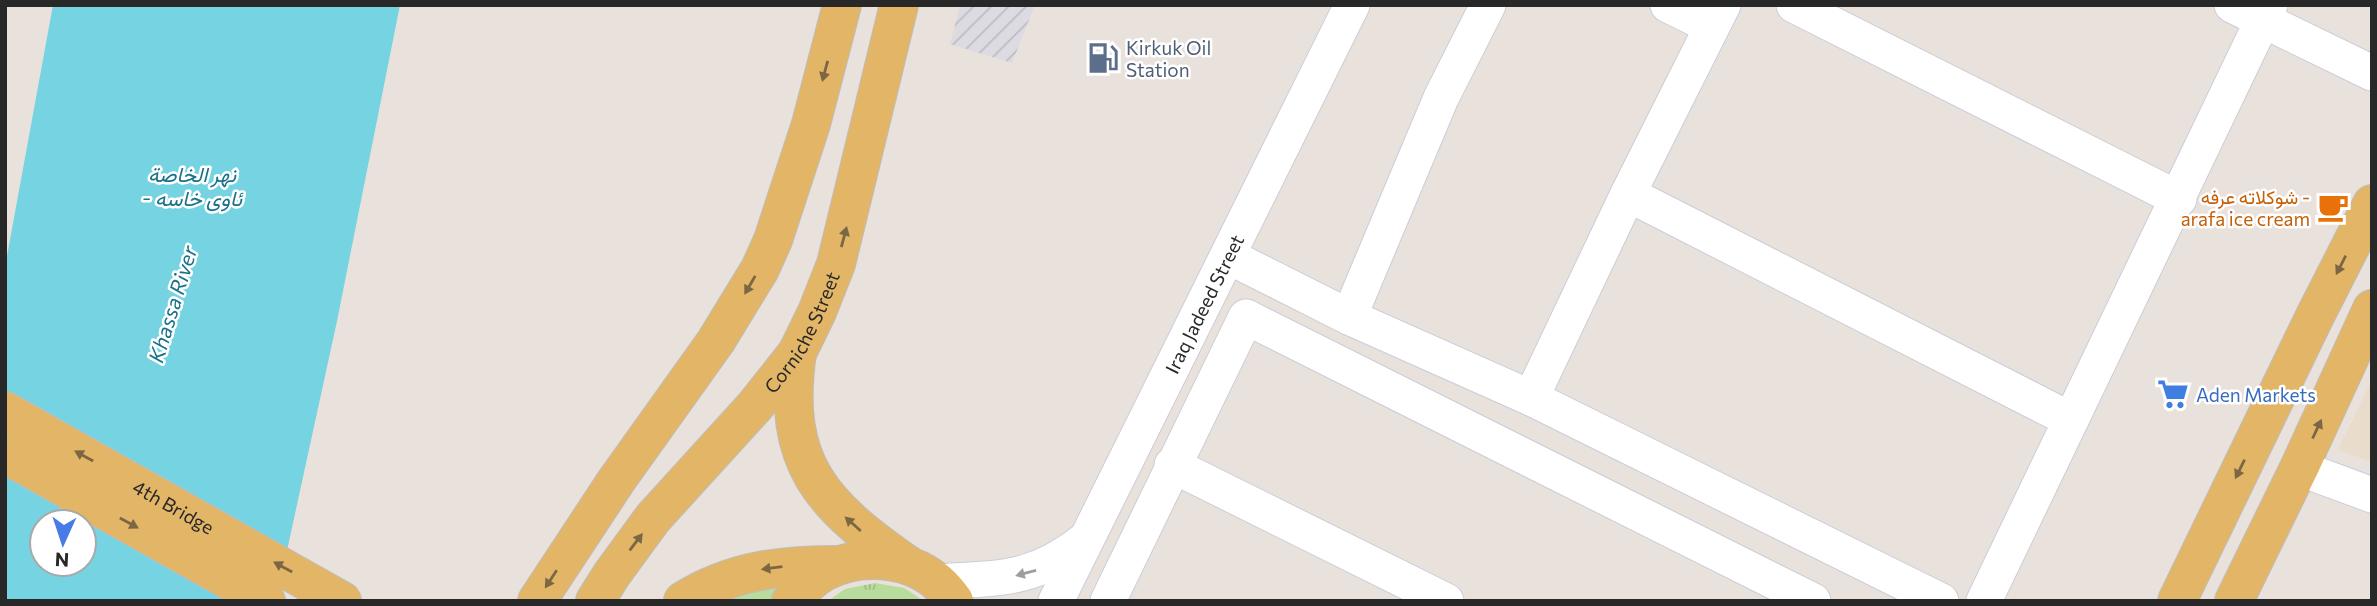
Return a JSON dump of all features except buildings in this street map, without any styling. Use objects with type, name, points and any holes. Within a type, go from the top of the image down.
[{"type":"main road","points":[[537,601],[615,481],[716,341],[760,269],[773,240],[811,124],[842,5]]},
{"type":"main road","name":"Corniche Street","points":[[596,599],[653,518],[755,406],[797,353],[822,301],[841,245],[899,5]]},
{"type":"main road","points":[[2176,601],[2372,204]]},
{"type":"main road","points":[[2234,601],[2366,321],[2315,316]]},
{"type":"main road","points":[[797,353],[792,386],[792,415],[807,463],[823,492],[843,515],[867,536],[933,583]]},
{"type":"main road","name":"4th Bridge","points":[[5,411],[342,601]]},
{"type":"main road","name":"4th Bridge","points":[[5,454],[266,601]]},
{"type":"main road","points":[[683,601],[725,580],[760,569],[840,565],[874,559],[933,583]]},
{"type":"main road","points":[[791,601],[822,573],[840,565]]},
{"type":"street","name":"Iraq Jadeed Street","points":[[1056,601],[1352,5]]},
{"type":"street","points":[[1349,317],[1441,98],[1488,5]]},
{"type":"street","points":[[1531,398],[1717,16],[1668,5]]},
{"type":"street","points":[[1794,5],[2179,199]]},
{"type":"street","points":[[2232,5],[2266,13],[2372,74]]},
{"type":"street","points":[[1984,601],[2266,13]]},
{"type":"street","points":[[1628,194],[2071,420]]},
{"type":"street","points":[[1228,256],[1349,317],[1531,398],[1941,601]]},
{"type":"street","points":[[1108,601],[1246,317],[1812,601]]},
{"type":"street","points":[[1172,465],[1446,601]]},
{"type":"street","points":[[2299,468],[2372,495]]},
{"type":"street","points":[[933,583],[1011,576],[1037,570],[1063,558],[1085,540]]},
{"type":"shaded area","points":[[960,5],[1035,5],[1012,63],[950,44]]},
{"type":"shaded area","points":[[2372,380],[2372,462],[2338,450]]},
{"type":"green space","points":[[787,582],[777,601],[716,601]]},
{"type":"green space","points":[[875,583],[904,588],[924,601],[828,601],[845,589]]},
{"type":"water","name":"نهر الخاصة - ئاوی خاسە","points":[[53,5],[400,5],[337,321],[276,601],[5,601],[5,267]]},
{"type":"place","name":"Kirkuk Oil Station","points":[[1103,58]]},
{"type":"place","name":"شوكلاته عرفه - arafa ice cream","points":[[2333,207]]},
{"type":"place","name":"Aden Markets","points":[[2173,394]]},
{"type":"water label","name":"Khassa River","points":[[172,304]]}]
